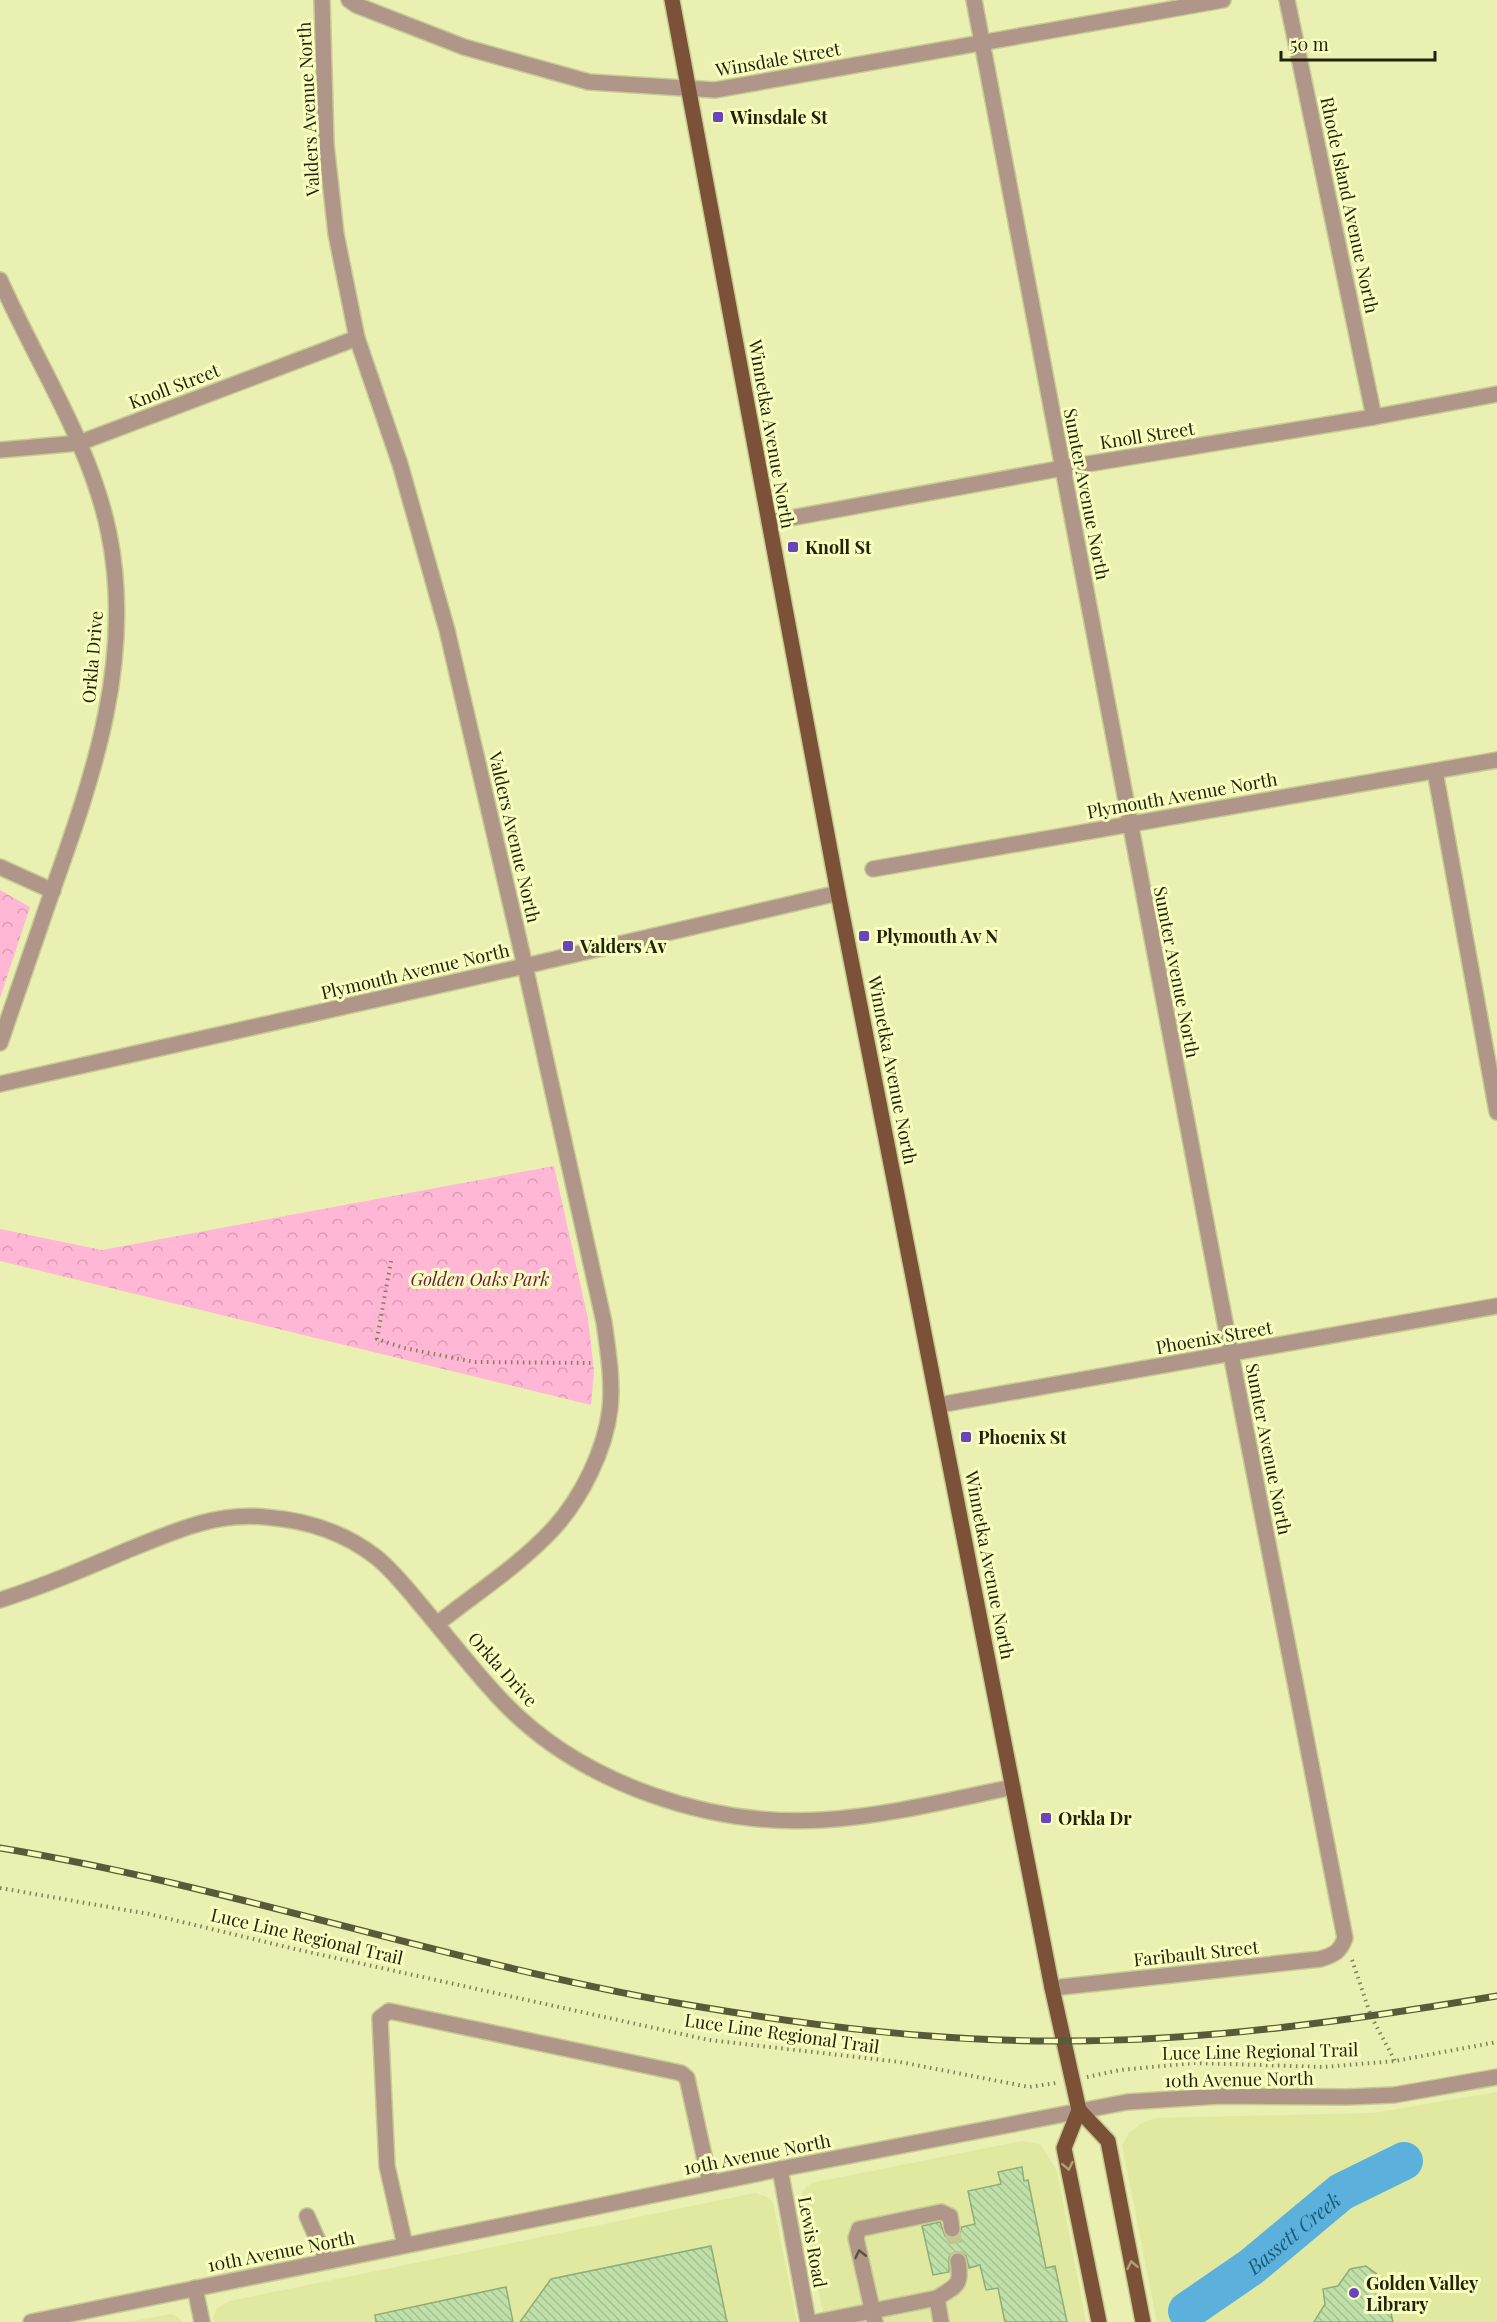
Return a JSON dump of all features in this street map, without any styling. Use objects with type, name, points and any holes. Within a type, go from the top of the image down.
[{"type":"main road","name":"Winnetka Avenue North","points":[[672,0],[838,893],[1052,1988],[1079,2110],[1108,2141],[1143,2322]]},
{"type":"main road","points":[[1079,2110],[1064,2148],[1099,2322]]},
{"type":"street","name":"Valders Avenue North","points":[[322,0],[326,144],[336,234],[357,338],[400,464],[438,598],[525,966],[604,1322],[610,1365],[607,1420],[599,1451],[580,1491],[554,1527],[524,1556],[436,1624]]},
{"type":"street","name":"Winsdale Street","points":[[349,0],[356,5],[464,47],[545,71],[589,82],[689,90],[716,90],[1222,0]]},
{"type":"street","name":"Sumter Avenue North","points":[[974,0],[1231,1354],[1345,1927],[1346,1938],[1341,1949]]},
{"type":"street","name":"Rhode Island Avenue North","points":[[1287,0],[1374,417]]},
{"type":"street","name":"Orkla Drive","points":[[0,280],[20,326],[79,442],[95,484],[109,535],[116,602],[113,674],[103,736],[89,787],[0,1044]]},
{"type":"street","name":"Knoll Street","points":[[0,450],[79,442],[357,338]]},
{"type":"street","name":"Knoll Street","points":[[769,522],[1063,468],[1374,417],[1497,394]]},
{"type":"street","name":"Plymouth Avenue North","points":[[873,869],[1497,760]]},
{"type":"street","points":[[1435,771],[1497,1112]]},
{"type":"street","points":[[0,867],[53,891]]},
{"type":"street","name":"Plymouth Avenue North","points":[[0,1084],[838,893]]},
{"type":"street","name":"Phoenix Street","points":[[939,1405],[1497,1306]]},
{"type":"street","name":"Orkla Drive","points":[[0,1600],[32,1590],[188,1526],[229,1516],[264,1516],[305,1522],[342,1536],[376,1557],[405,1586],[504,1704],[549,1743],[600,1773],[652,1796],[709,1811],[765,1821],[822,1820],[880,1813],[1014,1787]]},
{"type":"street","name":"Faribault Street","points":[[1052,1988],[1320,1959],[1333,1956],[1341,1949]]},
{"type":"street","points":[[405,2245],[387,2166],[380,2018],[389,2012],[681,2073],[687,2078],[710,2183]]},
{"type":"street","name":"10th Avenue North","points":[[31,2322],[94,2315],[195,2288],[1079,2110],[1127,2102],[1175,2098],[1394,2095],[1497,2077]]},
{"type":"street","name":"Lewis Road","points":[[780,2169],[808,2322]]},
{"type":"street","points":[[874,2317],[856,2238],[860,2229],[941,2212],[950,2217],[952,2229]]},
{"type":"street","points":[[307,2217],[327,2261]]},
{"type":"street","points":[[817,2322],[874,2317],[937,2298],[957,2285],[961,2277],[958,2261]]},
{"type":"street","points":[[195,2288],[201,2322]]},
{"type":"street","points":[[937,2298],[941,2322]]},
{"type":"path","points":[[391,1261],[377,1339],[404,1348],[474,1362],[610,1365]]},
{"type":"path","name":"Luce Line Regional Trail","points":[[0,1888],[149,1914],[295,1949],[709,2040],[900,2062],[1029,2087],[1120,2070],[1195,2063],[1324,2067],[1395,2061],[1497,2042]]},
{"type":"path","points":[[1341,1949],[1352,1959],[1371,2016],[1395,2061]]},
{"type":"shaded area","points":[[1497,2092],[1497,2322],[1157,2322],[1122,2145],[1129,2133],[1140,2124],[1155,2118],[1374,2113]]},
{"type":"shaded area","points":[[1022,2141],[1040,2144],[1057,2171],[1086,2322],[825,2322],[800,2205],[803,2191],[811,2183]]},
{"type":"shaded area","points":[[755,2193],[773,2202],[797,2322],[214,2322],[213,2318],[217,2308],[230,2301]]},
{"type":"shaded area","points":[[171,2314],[177,2316],[182,2322],[128,2322]]},
{"type":"green space","points":[[0,890],[30,907],[0,998]]},
{"type":"green space","name":"Golden Oaks Park","points":[[554,1166],[588,1319],[594,1371],[591,1405],[0,1261],[0,1229],[102,1250]]},
{"type":"building","points":[[1022,2167],[1024,2181],[1028,2180],[1046,2268],[1055,2266],[1067,2322],[1005,2322],[998,2288],[986,2290],[980,2265],[969,2268],[966,2256],[961,2252],[953,2253],[949,2257],[949,2272],[933,2275],[922,2226],[940,2222],[945,2236],[958,2237],[962,2227],[975,2224],[968,2191],[1001,2184],[998,2172]]},
{"type":"building","points":[[711,2246],[727,2322],[520,2322],[551,2279]]},
{"type":"building","name":"Golden Valley Library","points":[[1366,2266],[1386,2281],[1383,2285],[1385,2306],[1390,2309],[1393,2322],[1314,2322],[1325,2304],[1323,2289],[1338,2286],[1350,2269]]},
{"type":"building","points":[[506,2287],[513,2322],[376,2322],[375,2315]]},
{"type":"waterway","name":"Bassett Creek","points":[[1187,2311],[1251,2267],[1341,2192],[1404,2161]]},
{"type":"tunnel","points":[[952,2229],[958,2261]]},
{"type":"railway","points":[[0,1848],[170,1883],[592,1986],[725,2011],[870,2031],[1016,2041],[1174,2037],[1282,2028],[1497,1996]]},
{"type":"place","name":"Winsdale St","points":[[718,117]]},
{"type":"place","name":"Knoll St","points":[[793,547]]},
{"type":"place","name":"Plymouth Av N","points":[[864,936]]},
{"type":"place","name":"Valders Av","points":[[568,946]]},
{"type":"place","name":"Phoenix St","points":[[966,1437]]},
{"type":"place","name":"Orkla Dr","points":[[1046,1818]]},
{"type":"place","name":"Golden Valley Library","points":[[1354,2293]]}]
